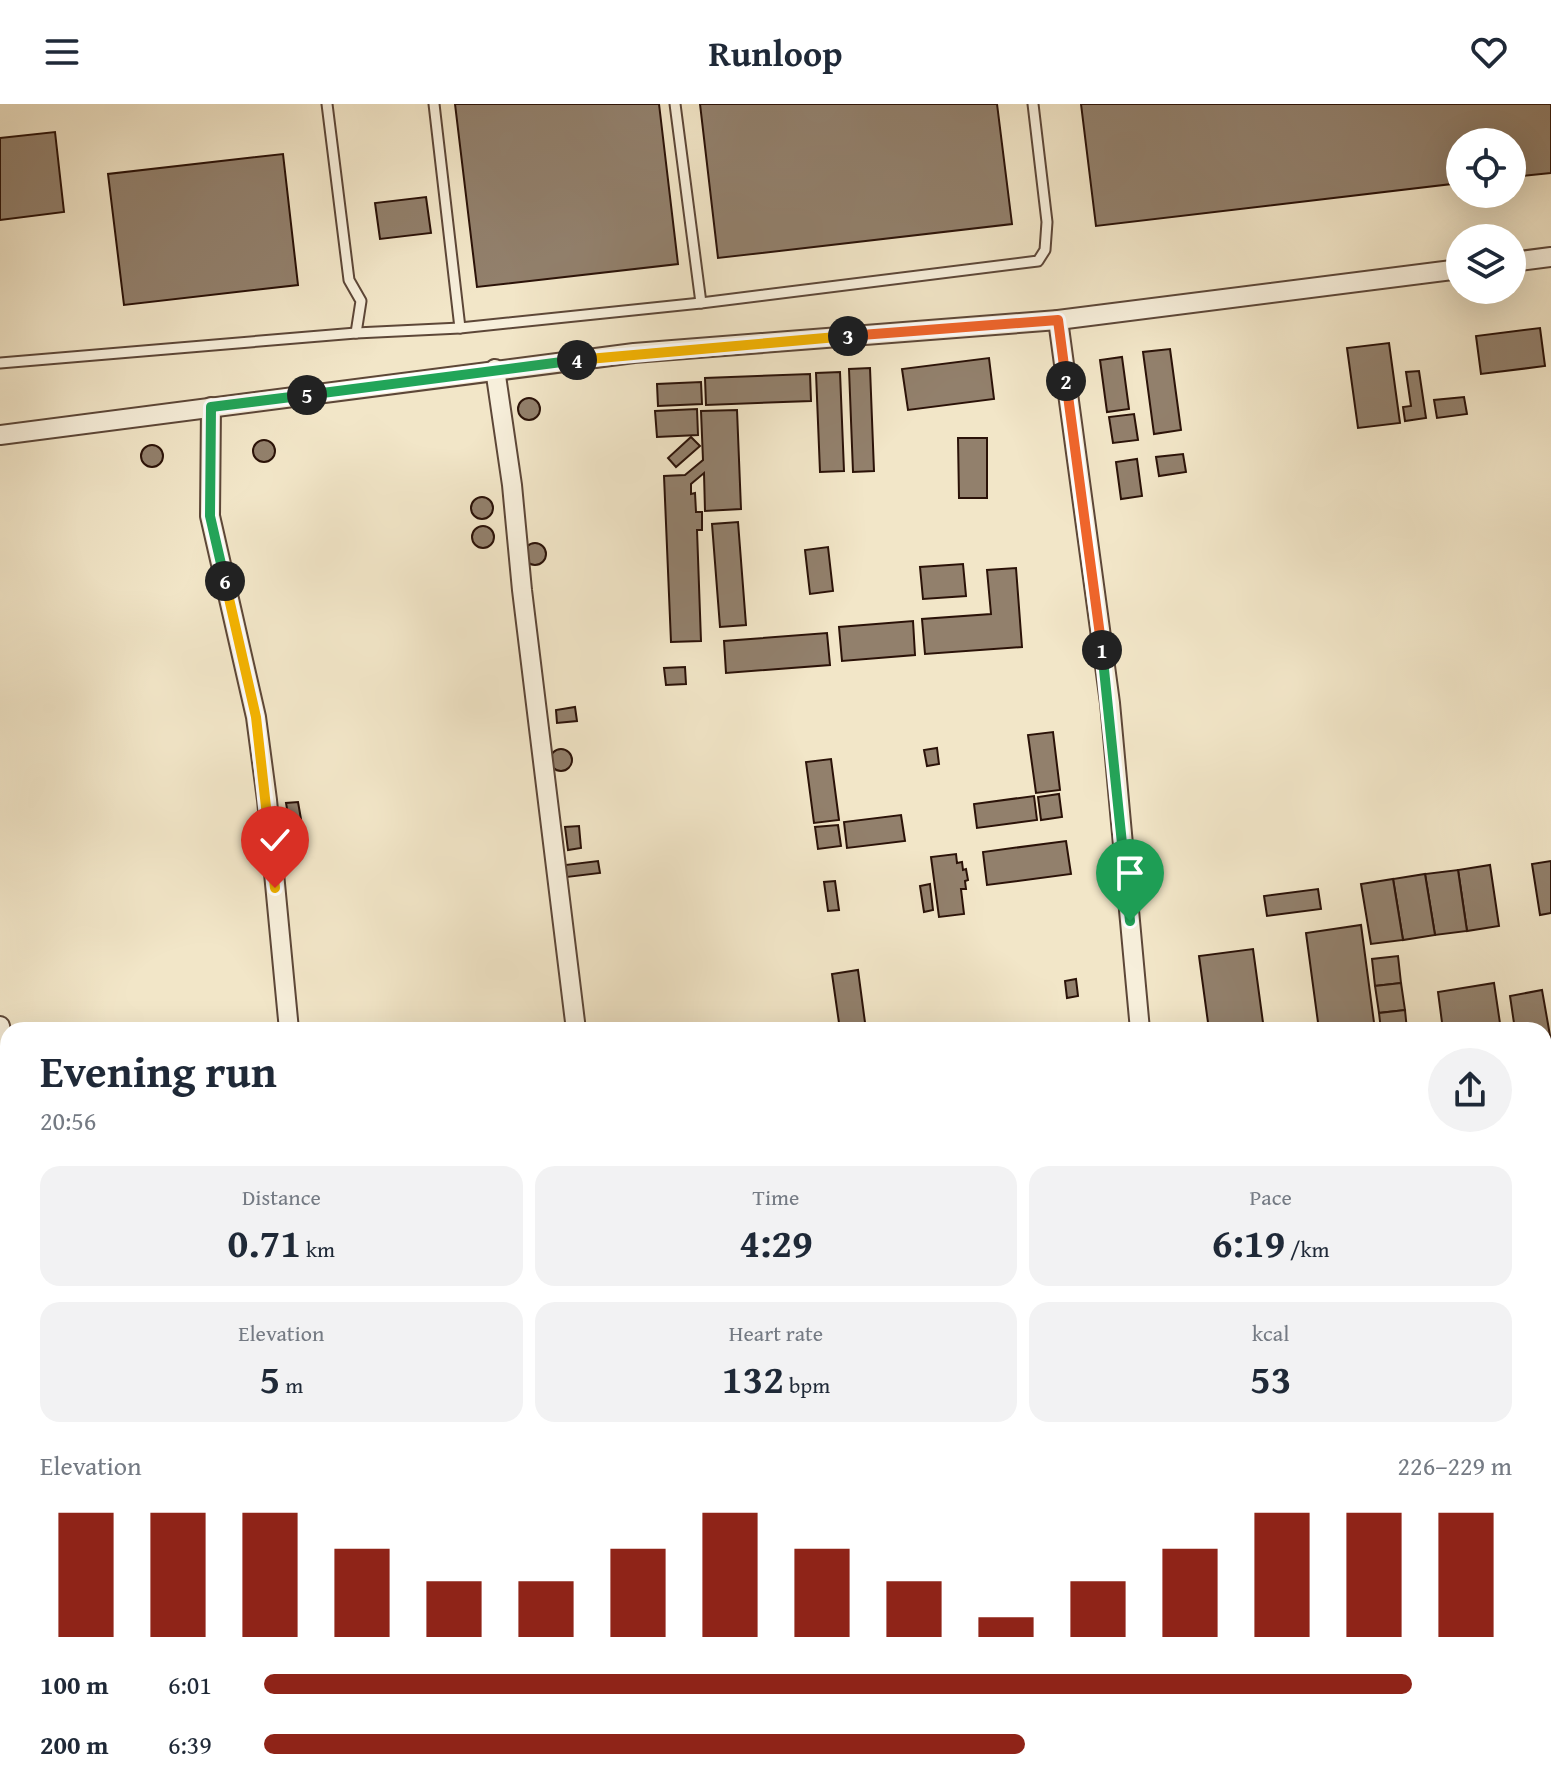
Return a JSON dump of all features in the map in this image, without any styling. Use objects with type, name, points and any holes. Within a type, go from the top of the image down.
[{"type":"street","points":[[1526,260],[1551,257]]},
{"type":"street","points":[[0,435],[648,351],[1058,320],[1446,271]]},
{"type":"street","points":[[1058,320],[1110,703],[1139,1022]]},
{"type":"street","points":[[495,369],[512,485],[575,1022]]},
{"type":"street","points":[[211,407],[210,516],[256,717],[288,1022]]},
{"type":"lane","points":[[327,104],[349,280],[361,301],[356,333]]},
{"type":"lane","points":[[434,104],[460,328]]},
{"type":"lane","points":[[675,104],[701,303]]},
{"type":"lane","points":[[0,363],[356,333],[460,328],[701,303],[1038,261],[1045,250],[1047,222],[1033,104]]},
{"type":"building","points":[[455,104],[659,104],[678,264],[477,287]]},
{"type":"building","points":[[700,104],[997,104],[1012,224],[718,258]]},
{"type":"building","points":[[1081,104],[1551,104],[1551,173],[1526,176],[1526,128],[1446,128],[1446,185],[1096,226]]},
{"type":"building","points":[[55,132],[64,212],[0,220],[0,138]]},
{"type":"building","points":[[283,154],[298,285],[124,305],[108,174]]},
{"type":"building","points":[[426,197],[431,233],[380,239],[375,203]]},
{"type":"building","points":[[1540,328],[1545,366],[1481,374],[1476,336]]},
{"type":"building","points":[[1389,343],[1400,423],[1358,428],[1347,348]]},
{"type":"building","points":[[1170,349],[1181,430],[1154,434],[1143,352]]},
{"type":"building","points":[[1122,357],[1129,409],[1107,412],[1100,360]]},
{"type":"building","points":[[989,358],[994,399],[908,410],[902,369]]},
{"type":"building","points":[[870,368],[874,471],[853,472],[849,369]]},
{"type":"building","points":[[1419,371],[1426,418],[1405,421],[1403,407],[1411,406],[1406,372]]},
{"type":"building","points":[[840,372],[844,471],[820,472],[816,373]]},
{"type":"building","points":[[810,374],[811,401],[706,405],[705,378]]},
{"type":"building","points":[[701,382],[702,404],[658,406],[657,384]]},
{"type":"building","points":[[1464,397],[1467,414],[1437,418],[1434,400]]},
{"type":"building","points":[[529,398],[537,401],[540,409],[537,417],[529,420],[521,417],[518,409],[521,401]]},
{"type":"building","points":[[697,409],[698,435],[657,437],[655,411]]},
{"type":"building","points":[[737,410],[741,509],[705,511],[704,473],[691,484],[696,512],[702,512],[702,530],[697,530],[701,641],[671,642],[664,476],[685,475],[703,460],[701,411]]},
{"type":"building","points":[[1134,414],[1138,440],[1113,443],[1109,417]]},
{"type":"building","points":[[691,437],[700,446],[676,467],[668,458]]},
{"type":"building","points":[[958,438],[987,438],[987,498],[959,498]]},
{"type":"building","points":[[264,440],[272,443],[275,451],[272,459],[264,462],[256,459],[253,451],[256,443]]},
{"type":"building","points":[[152,445],[160,448],[163,456],[160,464],[152,467],[144,464],[141,456],[144,448]]},
{"type":"building","points":[[1183,454],[1186,472],[1159,476],[1156,457]]},
{"type":"building","points":[[1137,459],[1142,496],[1121,499],[1116,462]]},
{"type":"building","points":[[482,497],[490,500],[493,508],[490,516],[482,519],[474,516],[471,508],[474,500]]},
{"type":"building","points":[[738,522],[746,625],[720,627],[712,524]]},
{"type":"building","points":[[483,526],[491,529],[494,537],[491,545],[483,548],[475,545],[472,537],[475,529]]},
{"type":"building","points":[[535,543],[543,546],[546,554],[543,562],[535,565],[527,562],[524,554],[527,546]]},
{"type":"building","points":[[828,547],[833,591],[810,594],[805,550]]},
{"type":"building","points":[[963,564],[966,596],[923,599],[920,567]]},
{"type":"building","points":[[1016,568],[1022,647],[925,654],[922,619],[991,614],[987,570]]},
{"type":"building","points":[[913,621],[915,655],[842,661],[839,627]]},
{"type":"building","points":[[827,633],[830,665],[726,673],[724,641]]},
{"type":"building","points":[[685,667],[686,684],[666,685],[664,668]]},
{"type":"building","points":[[575,707],[577,721],[557,723],[556,710]]},
{"type":"building","points":[[1053,732],[1060,790],[1036,793],[1028,735]]},
{"type":"building","points":[[937,748],[939,764],[927,766],[924,750]]},
{"type":"building","points":[[561,749],[569,752],[572,760],[569,768],[561,771],[553,768],[550,760],[553,752]]},
{"type":"building","points":[[831,759],[839,820],[814,823],[806,762]]},
{"type":"building","points":[[1059,794],[1062,817],[1041,820],[1038,797]]},
{"type":"building","points":[[1034,796],[1037,820],[977,828],[974,804]]},
{"type":"building","points":[[298,802],[301,819],[289,820],[286,803]]},
{"type":"building","points":[[901,815],[905,841],[847,848],[844,822]]},
{"type":"building","points":[[838,825],[841,846],[818,849],[815,827]]},
{"type":"building","points":[[579,826],[581,848],[568,850],[565,827]]},
{"type":"building","points":[[1066,841],[1071,874],[987,885],[983,852]]},
{"type":"building","points":[[956,854],[957,863],[962,862],[968,880],[965,881],[966,889],[961,889],[964,914],[939,917],[931,857]]},
{"type":"building","points":[[598,861],[600,873],[567,877],[565,865]]},
{"type":"building","points":[[1551,861],[1551,913],[1540,915],[1532,864]]},
{"type":"building","points":[[1490,865],[1499,926],[1467,931],[1458,870]]},
{"type":"building","points":[[1458,870],[1467,931],[1435,935],[1425,874]]},
{"type":"building","points":[[1425,874],[1435,935],[1403,940],[1393,879]]},
{"type":"building","points":[[1393,879],[1403,940],[1371,944],[1361,884]]},
{"type":"building","points":[[835,881],[839,910],[828,911],[824,882]]},
{"type":"building","points":[[930,884],[933,910],[924,912],[920,886]]},
{"type":"building","points":[[1318,889],[1321,909],[1267,916],[1264,896]]},
{"type":"building","points":[[1361,925],[1374,1022],[1318,1022],[1306,933]]},
{"type":"building","points":[[1253,949],[1263,1022],[1208,1022],[1199,956]]},
{"type":"building","points":[[1398,956],[1401,983],[1375,986],[1372,959]]},
{"type":"building","points":[[858,970],[865,1022],[839,1022],[832,974]]},
{"type":"building","points":[[1076,979],[1078,996],[1067,998],[1065,981]]},
{"type":"building","points":[[1401,983],[1405,1010],[1379,1013],[1375,986]]},
{"type":"building","points":[[1494,983],[1500,1022],[1442,1022],[1438,992]]},
{"type":"building","points":[[1542,990],[1548,1022],[1514,1022],[1510,996]]},
{"type":"building","points":[[1405,1010],[1406,1022],[1380,1022],[1379,1013]]},
{"type":"route","points":[[275,888],[256,717],[210,516],[211,407],[634,353],[1058,320],[1110,703],[1130,921]]}]
